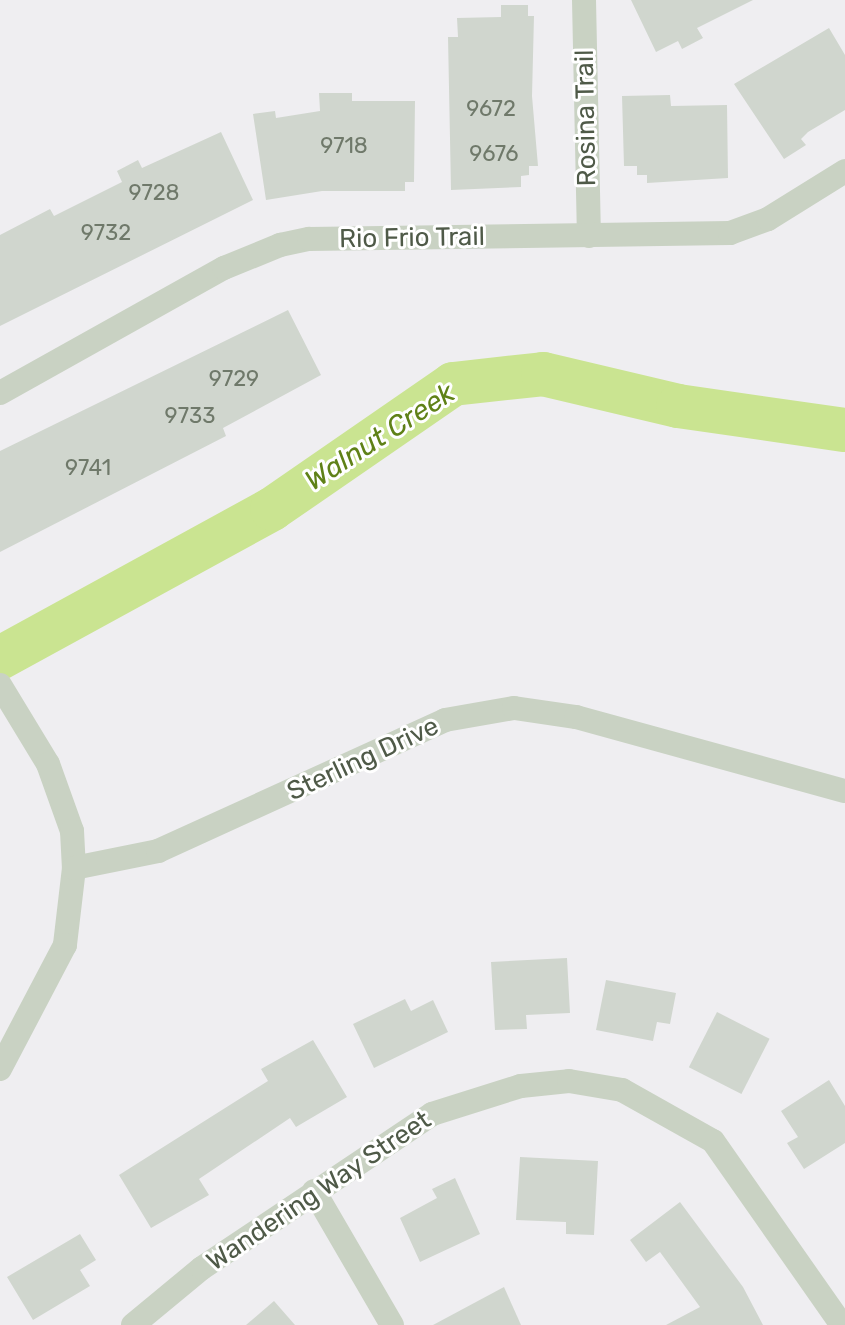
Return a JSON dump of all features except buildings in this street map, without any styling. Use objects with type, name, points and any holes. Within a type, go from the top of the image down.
[{"type":"street","name":"Rosina Trail","points":[[584,0],[589,236]]},
{"type":"street","name":"Rio Frio Trail","points":[[0,393],[224,268],[280,245],[309,239],[730,233],[768,219],[845,171]]},
{"type":"street","points":[[0,1069],[65,945],[74,868],[72,831],[48,764],[6,695]]},
{"type":"street","name":"Sterling Drive","points":[[74,868],[158,851],[445,720],[514,708],[576,717],[845,791]]},
{"type":"street","name":"Wandering Way Street","points":[[133,1325],[202,1268],[432,1114],[471,1098],[569,1081],[622,1090],[713,1141],[842,1325]]},
{"type":"street","points":[[314,1191],[392,1325]]},
{"type":"waterway","name":"Walnut Creek","points":[[0,658],[272,509],[453,384],[543,374],[678,406],[845,430]]}]
